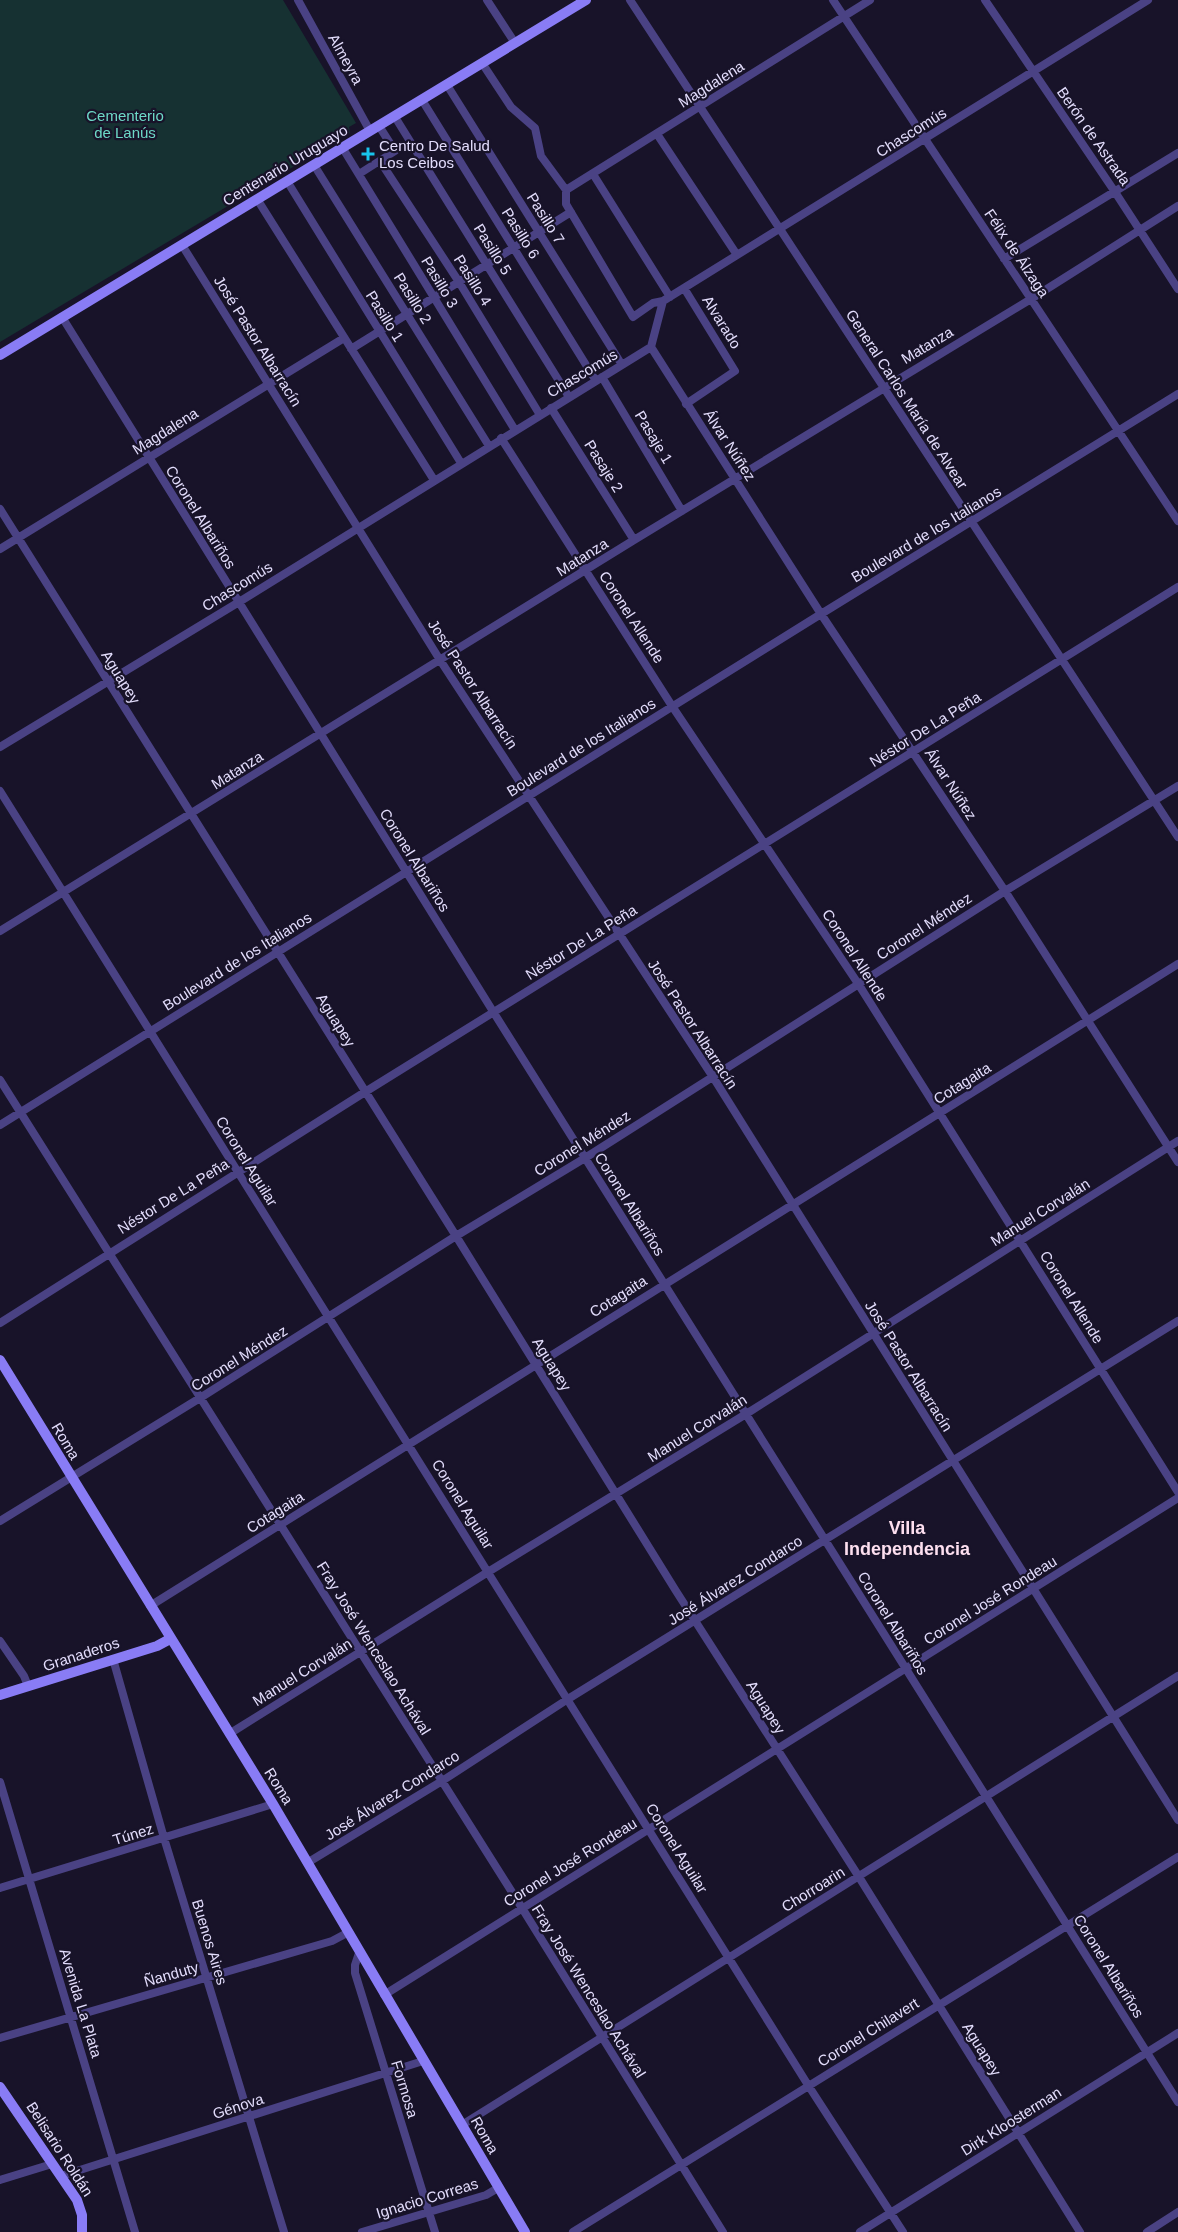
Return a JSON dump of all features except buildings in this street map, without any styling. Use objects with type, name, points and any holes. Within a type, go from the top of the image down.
[{"type":"street","name":"Almeyra","points":[[298,0],[374,128],[395,152],[380,161]]},
{"type":"street","points":[[487,0],[515,43]]},
{"type":"street","name":"Centenario Uruguayo","points":[[0,355],[586,0]]},
{"type":"street","name":"General Carlos María de Alvear","points":[[630,0],[701,106],[882,388],[1178,837]]},
{"type":"street","name":"Félix de Álzaga","points":[[833,0],[1178,521]]},
{"type":"street","name":"Magdalena","points":[[566,190],[870,0]]},
{"type":"street","name":"Berón de Astrada","points":[[985,0],[1178,289]]},
{"type":"street","name":"Chascomús","points":[[571,212],[633,317],[653,303],[663,301],[1148,0]]},
{"type":"street","points":[[351,349],[571,212],[566,204],[566,190],[540,156],[535,128],[511,107],[482,63]]},
{"type":"street","name":"Pasillo 7","points":[[447,84],[538,233],[622,365]]},
{"type":"street","name":"Pasillo 6","points":[[422,100],[514,248],[599,379]]},
{"type":"street","name":"Pasillo 5","points":[[395,116],[569,397]]},
{"type":"street","points":[[657,134],[737,255]]},
{"type":"street","name":"Pasillo 3","points":[[342,147],[514,430]]},
{"type":"street","points":[[1004,259],[1178,153]]},
{"type":"street","points":[[358,174],[380,161]]},
{"type":"street","name":"Pasillo 4","points":[[380,161],[459,282],[540,415]]},
{"type":"street","name":"Pasillo 2","points":[[314,165],[489,446]]},
{"type":"street","points":[[593,174],[670,296]]},
{"type":"street","name":"Pasillo 1","points":[[287,181],[378,332],[461,463]]},
{"type":"street","points":[[257,199],[434,480]]},
{"type":"street","name":"Matanza","points":[[0,931],[1178,206]]},
{"type":"street","name":"José Pastor Albarracín","points":[[182,244],[440,660],[712,1077],[1178,1820]]},
{"type":"street","name":"Alvarado","points":[[684,288],[735,371],[686,404]]},
{"type":"street","points":[[651,347],[663,301]]},
{"type":"street","name":"Coronel Albariños","points":[[62,317],[584,1158],[1178,2102]]},
{"type":"street","name":"Magdalena","points":[[0,549],[344,338]]},
{"type":"street","name":"Chascomús","points":[[0,747],[651,347]]},
{"type":"street","name":"Álvar Núñez","points":[[651,347],[820,614],[914,752],[1005,891],[1178,1162]]},
{"type":"street","name":"Pasaje 1","points":[[599,379],[682,511]]},
{"type":"street","name":"Boulevard de los Italianos","points":[[0,1125],[820,614],[971,523],[1178,394]]},
{"type":"street","name":"Pasaje 2","points":[[551,408],[634,540]]},
{"type":"street","name":"Coronel Allende","points":[[501,438],[672,706],[859,985],[1178,1492]]},
{"type":"street","name":"Aguapey","points":[[0,509],[1080,2232]]},
{"type":"street","name":"Néstor De La Peña","points":[[0,1323],[109,1252],[365,1092],[1178,587]]},
{"type":"street","name":"Coronel Méndez","points":[[0,1521],[584,1158],[1005,891],[1178,786]]},
{"type":"street","name":"Coronel Aguilar","points":[[0,791],[730,1956],[808,2085],[902,2232]]},
{"type":"street","name":"Cotagaita","points":[[150,1606],[408,1443],[1178,964]]},
{"type":"street","name":"Fray José Wenceslao Achával","points":[[0,1080],[522,1908],[723,2232]]},
{"type":"street","name":"Manuel Corvalán","points":[[229,1734],[746,1414],[1178,1142]]},
{"type":"street","name":"José Álvarez Condarco","points":[[307,1863],[442,1781],[696,1620],[1178,1321]]},
{"type":"street","name":"Roma","points":[[0,1360],[273,1804],[347,1933],[525,2232]]},
{"type":"street","name":"Coronel José Rondeau","points":[[384,1995],[1178,1498]]},
{"type":"street","name":"Granaderos","points":[[0,1696],[157,1646],[170,1639]]},
{"type":"street","points":[[0,1641],[24,1676],[28,1686]]},
{"type":"street","name":"Buenos Aires","points":[[113,1659],[164,1838],[284,2232]]},
{"type":"street","name":"Chorroarin","points":[[462,2125],[601,2036],[859,1877],[1178,1676]]},
{"type":"street","name":"Avenida La Plata","points":[[0,1782],[135,2232]]},
{"type":"street","name":"Túnez","points":[[0,1888],[273,1804]]},
{"type":"street","name":"Coronel Chilavert","points":[[573,2232],[937,2004],[1178,1856]]},
{"type":"street","name":"Ñanduty","points":[[0,2038],[332,1941],[347,1933]]},
{"type":"street","name":"Formosa","points":[[359,1953],[355,1972],[434,2232]]},
{"type":"street","name":"Dirk Kloosterman","points":[[860,2232],[1178,2033]]},
{"type":"street","name":"Génova","points":[[61,2176],[423,2061]]},
{"type":"street","name":"Belisario Roldán","points":[[0,2087],[81,2207],[82,2232]]},
{"type":"street","points":[[0,2180],[52,2164]]},
{"type":"street","name":"Ignacio Correas","points":[[362,2232],[486,2195],[498,2188]]},
{"type":"street","points":[[1147,2232],[1178,2212]]},
{"type":"green space","name":"Cementerio de Lanús","points":[[0,0],[283,0],[356,123],[349,127],[350,133],[0,342]]},
{"type":"place","name":"Centro De Salud Los Ceibos","points":[[368,154]]},
{"type":"district","name":"Villa Independencia","points":[[907,1538]]}]
